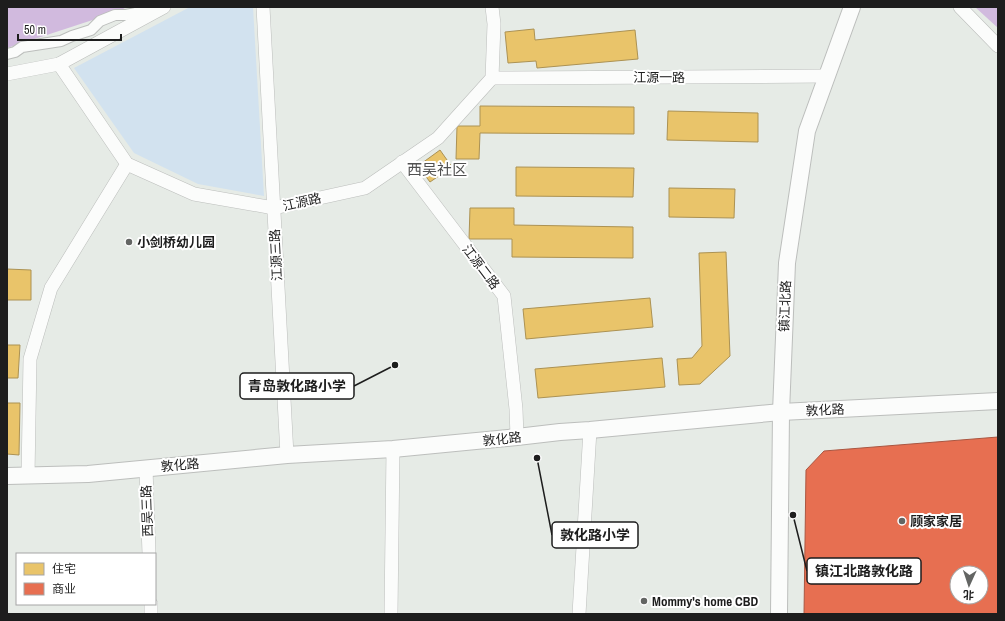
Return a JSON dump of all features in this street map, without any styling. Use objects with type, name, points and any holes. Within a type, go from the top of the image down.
[{"type":"street","points":[[7,54],[15,52],[22,47],[61,41],[91,30],[100,21],[115,15],[136,13],[144,7]]},
{"type":"street","points":[[7,74],[59,64],[164,7]]},
{"type":"street","name":"江源三路","points":[[263,7],[287,455]]},
{"type":"street","points":[[492,7],[494,24],[492,78]]},
{"type":"street","name":"镇江北路","points":[[778,614],[781,412],[787,263],[807,131],[852,7]]},
{"type":"street","points":[[960,7],[998,46]]},
{"type":"street","points":[[28,476],[30,359],[51,288],[127,164],[59,64]]},
{"type":"street","name":"江源一路","points":[[492,78],[827,76]]},
{"type":"street","name":"江源路","points":[[127,164],[194,194],[274,208],[365,188],[438,138],[492,78]]},
{"type":"street","name":"江源二路","points":[[402,162],[504,296],[516,409],[517,437]]},
{"type":"street","name":"敦化路","points":[[7,476],[88,474],[287,455],[393,449],[781,412],[998,401]]},
{"type":"street","points":[[579,614],[590,430]]},
{"type":"street","points":[[391,614],[393,449]]},
{"type":"street","name":"西吴三路","points":[[146,468],[149,553]]},
{"type":"shaded area","points":[[7,7],[127,7],[117,12],[7,48]]},
{"type":"shaded area","points":[[190,7],[253,7],[264,196],[198,184],[134,153],[74,68]]},
{"type":"shaded area","points":[[975,7],[998,7],[998,28]]},
{"type":"building: 住宅","points":[[534,29],[535,40],[635,30],[638,59],[537,68],[536,61],[508,63],[505,32]]},
{"type":"building: 住宅","points":[[480,106],[634,107],[634,134],[480,133],[479,159],[456,159],[457,126],[480,126]]},
{"type":"building: 住宅","points":[[668,111],[758,113],[758,142],[667,140]]},
{"type":"building: 住宅","points":[[440,150],[452,167],[430,182],[418,166]]},
{"type":"building: 住宅","points":[[516,167],[634,168],[633,197],[516,196]]},
{"type":"building: 住宅","points":[[669,188],[735,189],[734,218],[669,217]]},
{"type":"building: 住宅","points":[[470,208],[514,208],[514,225],[633,227],[633,258],[512,257],[512,239],[469,239]]},
{"type":"building: 住宅","points":[[726,252],[730,356],[700,384],[679,385],[677,359],[692,358],[702,346],[699,253]]},
{"type":"building: 住宅","points":[[7,269],[31,270],[31,300],[7,300]]},
{"type":"building: 住宅","points":[[650,298],[653,327],[526,339],[523,309]]},
{"type":"building: 住宅","points":[[7,345],[20,345],[18,378],[7,378]]},
{"type":"building: 住宅","points":[[662,358],[665,387],[538,398],[535,369]]},
{"type":"building: 住宅","points":[[7,403],[20,403],[19,455],[7,454]]},
{"type":"building: 商业","name":"顾家家居","points":[[998,437],[998,614],[804,614],[806,470],[824,451]]},
{"type":"place","name":"小剑桥幼儿园","points":[[129,242]]},
{"type":"place","name":"青岛敦化路小学","points":[[395,365]]},
{"type":"place","name":"敦化路小学","points":[[537,458]]},
{"type":"place","name":"镇江北路敦化路","points":[[793,515]]},
{"type":"place","name":"顾家家居","points":[[902,521]]},
{"type":"place","name":"Mommy's home CBD","points":[[644,601]]},
{"type":"district","name":"西吴社区","points":[[437,169]]}]
